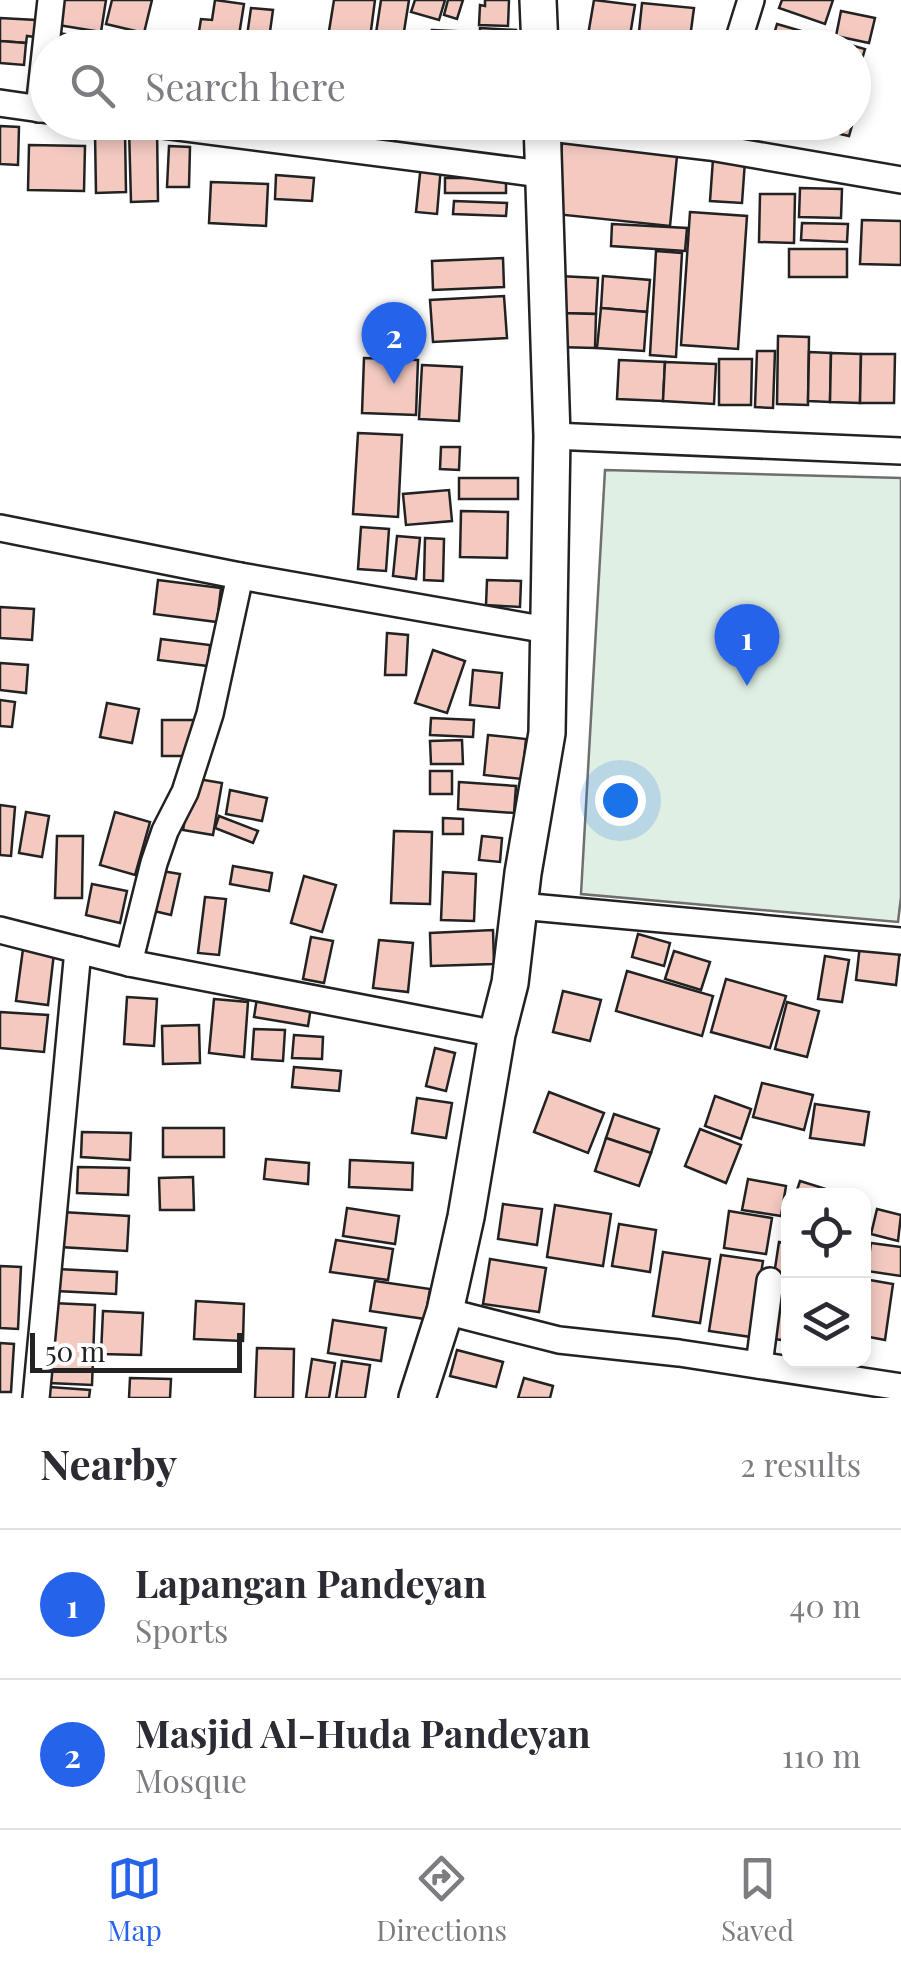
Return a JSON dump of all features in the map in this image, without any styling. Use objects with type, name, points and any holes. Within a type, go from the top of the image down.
[{"type":"street","points":[[49,30],[51,0]]},
{"type":"street","points":[[538,0],[539,30]]},
{"type":"street","points":[[742,30],[751,0]]},
{"type":"street","points":[[0,103],[30,107]]},
{"type":"street","points":[[279,140],[541,174]]},
{"type":"street","points":[[417,1398],[446,1312],[497,1034],[510,983],[547,733],[552,436],[542,140]]},
{"type":"street","points":[[734,140],[901,180]]},
{"type":"street","points":[[552,436],[901,451]]},
{"type":"street","points":[[0,528],[240,576],[547,630]]},
{"type":"street","points":[[130,962],[154,863],[185,792],[210,714],[240,576]]},
{"type":"street","points":[[520,906],[901,941]]},
{"type":"street","points":[[0,930],[130,962],[497,1034]]},
{"type":"street","points":[[36,1398],[78,950]]},
{"type":"street","points":[[758,1365],[770,1281]]},
{"type":"street","points":[[446,1312],[558,1340],[758,1365],[888,1390]]},
{"type":"green space","points":[[605,470],[901,478],[898,922],[581,894]]},
{"type":"building","points":[[57,0],[106,0],[101,30],[52,24]]},
{"type":"building","points":[[112,0],[152,0],[145,30],[106,24]]},
{"type":"building","points":[[215,0],[244,4],[240,30],[199,30],[201,19],[212,20]]},
{"type":"building","points":[[334,0],[375,0],[371,30],[329,30]]},
{"type":"building","points":[[381,0],[409,0],[404,30],[376,30]]},
{"type":"building","points":[[415,0],[445,0],[439,20],[411,12]]},
{"type":"building","points":[[448,0],[463,0],[457,19],[444,15]]},
{"type":"building","points":[[485,0],[509,0],[508,26],[479,25],[480,5],[485,6]]},
{"type":"building","points":[[594,0],[635,5],[631,30],[589,30]]},
{"type":"building","points":[[782,0],[833,0],[825,24],[779,8]]},
{"type":"building","points":[[642,3],[694,8],[691,30],[639,30]]},
{"type":"building","points":[[251,8],[273,10],[270,30],[248,30]]},
{"type":"building","points":[[841,11],[875,18],[871,35],[871,30],[837,30]]},
{"type":"building","points":[[0,18],[36,20],[35,30],[30,30],[26,43],[0,41]]},
{"type":"building","points":[[777,24],[798,30],[775,30]]},
{"type":"building","points":[[0,41],[26,43],[24,65],[0,63]]},
{"type":"building","points":[[0,126],[19,127],[18,165],[0,164]]},
{"type":"building","points":[[95,140],[125,140],[126,192],[96,193]]},
{"type":"building","points":[[129,140],[157,140],[158,201],[131,202]]},
{"type":"building","points":[[562,140],[620,140],[678,146],[670,226],[555,214]]},
{"type":"building","points":[[29,145],[85,146],[84,191],[28,190]]},
{"type":"building","points":[[169,146],[190,147],[189,187],[167,187]]},
{"type":"building","points":[[713,159],[745,161],[742,203],[710,201]]},
{"type":"building","points":[[421,164],[441,166],[437,214],[416,212]]},
{"type":"building","points":[[276,175],[314,178],[312,201],[275,199]]},
{"type":"building","points":[[445,178],[506,178],[506,193],[445,193]]},
{"type":"building","points":[[211,182],[268,184],[266,226],[209,223]]},
{"type":"building","points":[[800,188],[842,189],[841,218],[799,217]]},
{"type":"building","points":[[760,194],[795,194],[794,243],[759,242]]},
{"type":"building","points":[[454,201],[507,203],[506,216],[453,214]]},
{"type":"building","points":[[690,212],[747,216],[738,349],[681,345]]},
{"type":"building","points":[[862,220],[901,221],[901,265],[860,264]]},
{"type":"building","points":[[802,223],[848,224],[847,242],[801,240]]},
{"type":"building","points":[[612,224],[687,228],[685,251],[611,246]]},
{"type":"building","points":[[789,249],[847,249],[847,277],[789,277]]},
{"type":"building","points":[[656,251],[682,253],[676,357],[650,355]]},
{"type":"building","points":[[503,258],[504,287],[433,290],[432,261]]},
{"type":"building","points":[[559,276],[598,278],[596,314],[558,313]]},
{"type":"building","points":[[603,276],[650,280],[647,312],[601,308]]},
{"type":"building","points":[[504,296],[507,338],[433,342],[430,300]]},
{"type":"building","points":[[601,308],[647,312],[644,351],[597,348]]},
{"type":"building","points":[[558,313],[596,314],[595,348],[557,347]]},
{"type":"building","points":[[778,336],[809,337],[808,405],[777,404]]},
{"type":"building","points":[[757,351],[775,351],[773,408],[755,407]]},
{"type":"building","points":[[809,352],[831,353],[830,402],[808,401]]},
{"type":"building","points":[[831,353],[861,354],[860,403],[830,402]]},
{"type":"building","points":[[861,354],[895,354],[894,403],[860,403]]},
{"type":"building","points":[[364,358],[418,360],[416,415],[362,413]]},
{"type":"building","points":[[719,359],[752,359],[751,405],[719,405]]},
{"type":"building","points":[[619,360],[665,362],[663,401],[617,399]]},
{"type":"building","points":[[665,362],[716,364],[714,404],[663,401]]},
{"type":"building","points":[[422,365],[462,367],[459,421],[419,419]]},
{"type":"building","points":[[358,433],[402,435],[398,517],[353,514]]},
{"type":"building","points":[[441,447],[460,447],[459,470],[440,469]]},
{"type":"building","points":[[459,478],[518,478],[518,499],[459,499]]},
{"type":"building","points":[[449,490],[452,521],[406,525],[403,494]]},
{"type":"building","points":[[461,511],[508,512],[507,558],[460,557]]},
{"type":"building","points":[[361,527],[389,529],[386,571],[358,569]]},
{"type":"building","points":[[397,536],[420,538],[416,579],[393,576]]},
{"type":"building","points":[[425,538],[444,539],[443,581],[424,580]]},
{"type":"building","points":[[158,580],[221,588],[217,622],[154,614]]},
{"type":"building","points":[[487,580],[521,581],[520,607],[486,605]]},
{"type":"building","points":[[0,607],[34,609],[32,640],[0,638]]},
{"type":"building","points":[[387,633],[408,635],[406,675],[385,675]]},
{"type":"building","points":[[161,639],[210,645],[208,666],[158,660]]},
{"type":"building","points":[[433,650],[465,661],[447,713],[415,703]]},
{"type":"building","points":[[0,663],[28,665],[26,693],[0,690]]},
{"type":"building","points":[[473,670],[502,673],[499,708],[470,705]]},
{"type":"building","points":[[0,700],[15,702],[12,727],[0,726]]},
{"type":"building","points":[[107,703],[139,709],[132,743],[100,737]]},
{"type":"building","points":[[431,718],[474,720],[473,737],[430,735]]},
{"type":"building","points":[[162,720],[194,720],[194,756],[162,756]]},
{"type":"building","points":[[488,735],[526,739],[522,779],[484,775]]},
{"type":"building","points":[[462,740],[463,764],[431,764],[430,741]]},
{"type":"building","points":[[430,771],[452,771],[452,794],[430,794]]},
{"type":"building","points":[[192,778],[222,783],[213,835],[183,830]]},
{"type":"building","points":[[459,782],[516,786],[514,813],[458,809]]},
{"type":"building","points":[[230,790],[267,798],[262,821],[226,814]]},
{"type":"building","points":[[0,805],[15,807],[11,856],[0,855]]},
{"type":"building","points":[[26,812],[49,816],[42,857],[19,853]]},
{"type":"building","points":[[115,812],[150,822],[135,875],[100,865]]},
{"type":"building","points":[[219,816],[258,831],[253,843],[215,828]]},
{"type":"building","points":[[443,818],[463,819],[463,834],[443,834]]},
{"type":"building","points":[[394,831],[432,832],[430,904],[391,903]]},
{"type":"building","points":[[57,836],[83,836],[82,898],[55,898]]},
{"type":"building","points":[[482,836],[502,838],[500,862],[479,860]]},
{"type":"building","points":[[233,866],[272,873],[269,891],[230,884]]},
{"type":"building","points":[[162,871],[180,874],[171,915],[154,911]]},
{"type":"building","points":[[443,872],[476,874],[474,921],[441,920]]},
{"type":"building","points":[[304,876],[336,885],[322,932],[291,923]]},
{"type":"building","points":[[92,884],[127,891],[120,923],[86,915]]},
{"type":"building","points":[[205,897],[226,899],[219,955],[198,953]]},
{"type":"building","points":[[493,930],[494,964],[431,966],[430,933]]},
{"type":"building","points":[[638,934],[670,943],[664,966],[632,957]]},
{"type":"building","points":[[311,937],[333,941],[324,983],[303,979]]},
{"type":"building","points":[[379,940],[413,943],[408,992],[373,988]]},
{"type":"building","points":[[860,945],[900,950],[896,985],[856,980]]},
{"type":"building","points":[[23,949],[54,953],[48,1005],[16,1001]]},
{"type":"building","points":[[674,951],[710,962],[701,990],[665,979]]},
{"type":"building","points":[[825,956],[849,960],[842,1002],[818,999]]},
{"type":"building","points":[[627,971],[713,996],[702,1036],[616,1011]]},
{"type":"building","points":[[726,979],[786,996],[770,1048],[711,1032]]},
{"type":"building","points":[[563,991],[601,1000],[590,1041],[553,1032]]},
{"type":"building","points":[[127,997],[157,999],[154,1046],[124,1044]]},
{"type":"building","points":[[257,998],[311,1007],[308,1026],[254,1017]]},
{"type":"building","points":[[214,999],[248,1002],[244,1057],[209,1053]]},
{"type":"building","points":[[787,1002],[819,1011],[807,1057],[775,1049]]},
{"type":"building","points":[[0,1012],[48,1015],[44,1052],[0,1048]]},
{"type":"building","points":[[199,1025],[200,1063],[163,1064],[162,1026]]},
{"type":"building","points":[[254,1029],[285,1030],[283,1061],[252,1059]]},
{"type":"building","points":[[294,1035],[323,1037],[322,1059],[292,1058]]},
{"type":"building","points":[[435,1048],[455,1053],[446,1091],[426,1086]]},
{"type":"building","points":[[294,1067],[341,1071],[339,1091],[292,1087]]},
{"type":"building","points":[[762,1083],[813,1095],[804,1130],[753,1117]]},
{"type":"building","points":[[549,1092],[604,1113],[588,1153],[534,1132]]},
{"type":"building","points":[[715,1096],[751,1109],[741,1139],[705,1126]]},
{"type":"building","points":[[417,1098],[452,1103],[446,1138],[412,1133]]},
{"type":"building","points":[[815,1104],[869,1112],[864,1145],[810,1138]]},
{"type":"building","points":[[614,1114],[659,1129],[651,1153],[606,1138]]},
{"type":"building","points":[[163,1128],[224,1128],[224,1157],[163,1157]]},
{"type":"building","points":[[700,1129],[741,1145],[726,1183],[685,1166]]},
{"type":"building","points":[[82,1132],[131,1133],[130,1160],[81,1157]]},
{"type":"building","points":[[606,1138],[651,1153],[639,1186],[595,1171]]},
{"type":"building","points":[[266,1159],[309,1163],[308,1184],[264,1179]]},
{"type":"building","points":[[350,1160],[413,1163],[412,1190],[349,1187]]},
{"type":"building","points":[[78,1167],[129,1168],[128,1195],[77,1193]]},
{"type":"building","points":[[193,1177],[194,1210],[160,1210],[159,1178]]},
{"type":"building","points":[[748,1179],[786,1186],[781,1188],[781,1216],[742,1210]]},
{"type":"building","points":[[800,1181],[823,1188],[798,1188]]},
{"type":"building","points":[[503,1204],[542,1209],[537,1245],[498,1239]]},
{"type":"building","points":[[555,1205],[611,1214],[603,1266],[547,1257]]},
{"type":"building","points":[[347,1208],[399,1216],[395,1244],[343,1236]]},
{"type":"building","points":[[877,1209],[901,1215],[898,1241],[871,1234]]},
{"type":"building","points":[[729,1211],[772,1218],[766,1254],[724,1248]]},
{"type":"building","points":[[62,1212],[129,1216],[127,1251],[60,1247]]},
{"type":"building","points":[[619,1224],[656,1230],[650,1272],[612,1266]]},
{"type":"building","points":[[336,1240],[393,1249],[388,1280],[330,1272]]},
{"type":"building","points":[[779,1242],[781,1276],[774,1275]]},
{"type":"building","points":[[871,1243],[901,1247],[901,1276],[871,1272]]},
{"type":"building","points":[[663,1252],[710,1259],[700,1323],[653,1316]]},
{"type":"building","points":[[721,1255],[763,1261],[751,1337],[709,1331]]},
{"type":"building","points":[[490,1259],[546,1268],[539,1312],[483,1304]]},
{"type":"building","points":[[0,1266],[21,1267],[18,1329],[0,1328]]},
{"type":"building","points":[[57,1269],[117,1272],[116,1294],[56,1291]]},
{"type":"building","points":[[871,1280],[893,1284],[885,1340],[871,1337]]},
{"type":"building","points":[[375,1281],[430,1289],[425,1319],[370,1311]]},
{"type":"building","points":[[775,1289],[781,1290],[781,1340],[768,1338]]},
{"type":"building","points":[[196,1301],[244,1304],[243,1341],[194,1339]]},
{"type":"building","points":[[52,1303],[95,1305],[92,1385],[49,1383]]},
{"type":"building","points":[[103,1311],[143,1313],[141,1355],[101,1354]]},
{"type":"building","points":[[333,1320],[386,1328],[381,1361],[328,1353]]},
{"type":"building","points":[[0,1343],[14,1344],[11,1392],[0,1392]]},
{"type":"building","points":[[257,1348],[294,1349],[293,1398],[255,1398]]},
{"type":"building","points":[[457,1350],[503,1362],[496,1387],[450,1376]]},
{"type":"building","points":[[312,1359],[335,1363],[329,1398],[306,1398]]},
{"type":"building","points":[[342,1361],[370,1365],[365,1398],[336,1398]]},
{"type":"building","points":[[130,1378],[171,1379],[170,1398],[129,1398]]},
{"type":"building","points":[[524,1378],[553,1386],[550,1398],[518,1398]]},
{"type":"building","points":[[50,1387],[90,1390],[89,1398],[49,1398]]},
{"type":"place","name":"Masjid Al-Huda Pandeyan","points":[[394,384]]},
{"type":"place","name":"Lapangan Pandeyan","points":[[747,686]]}]
